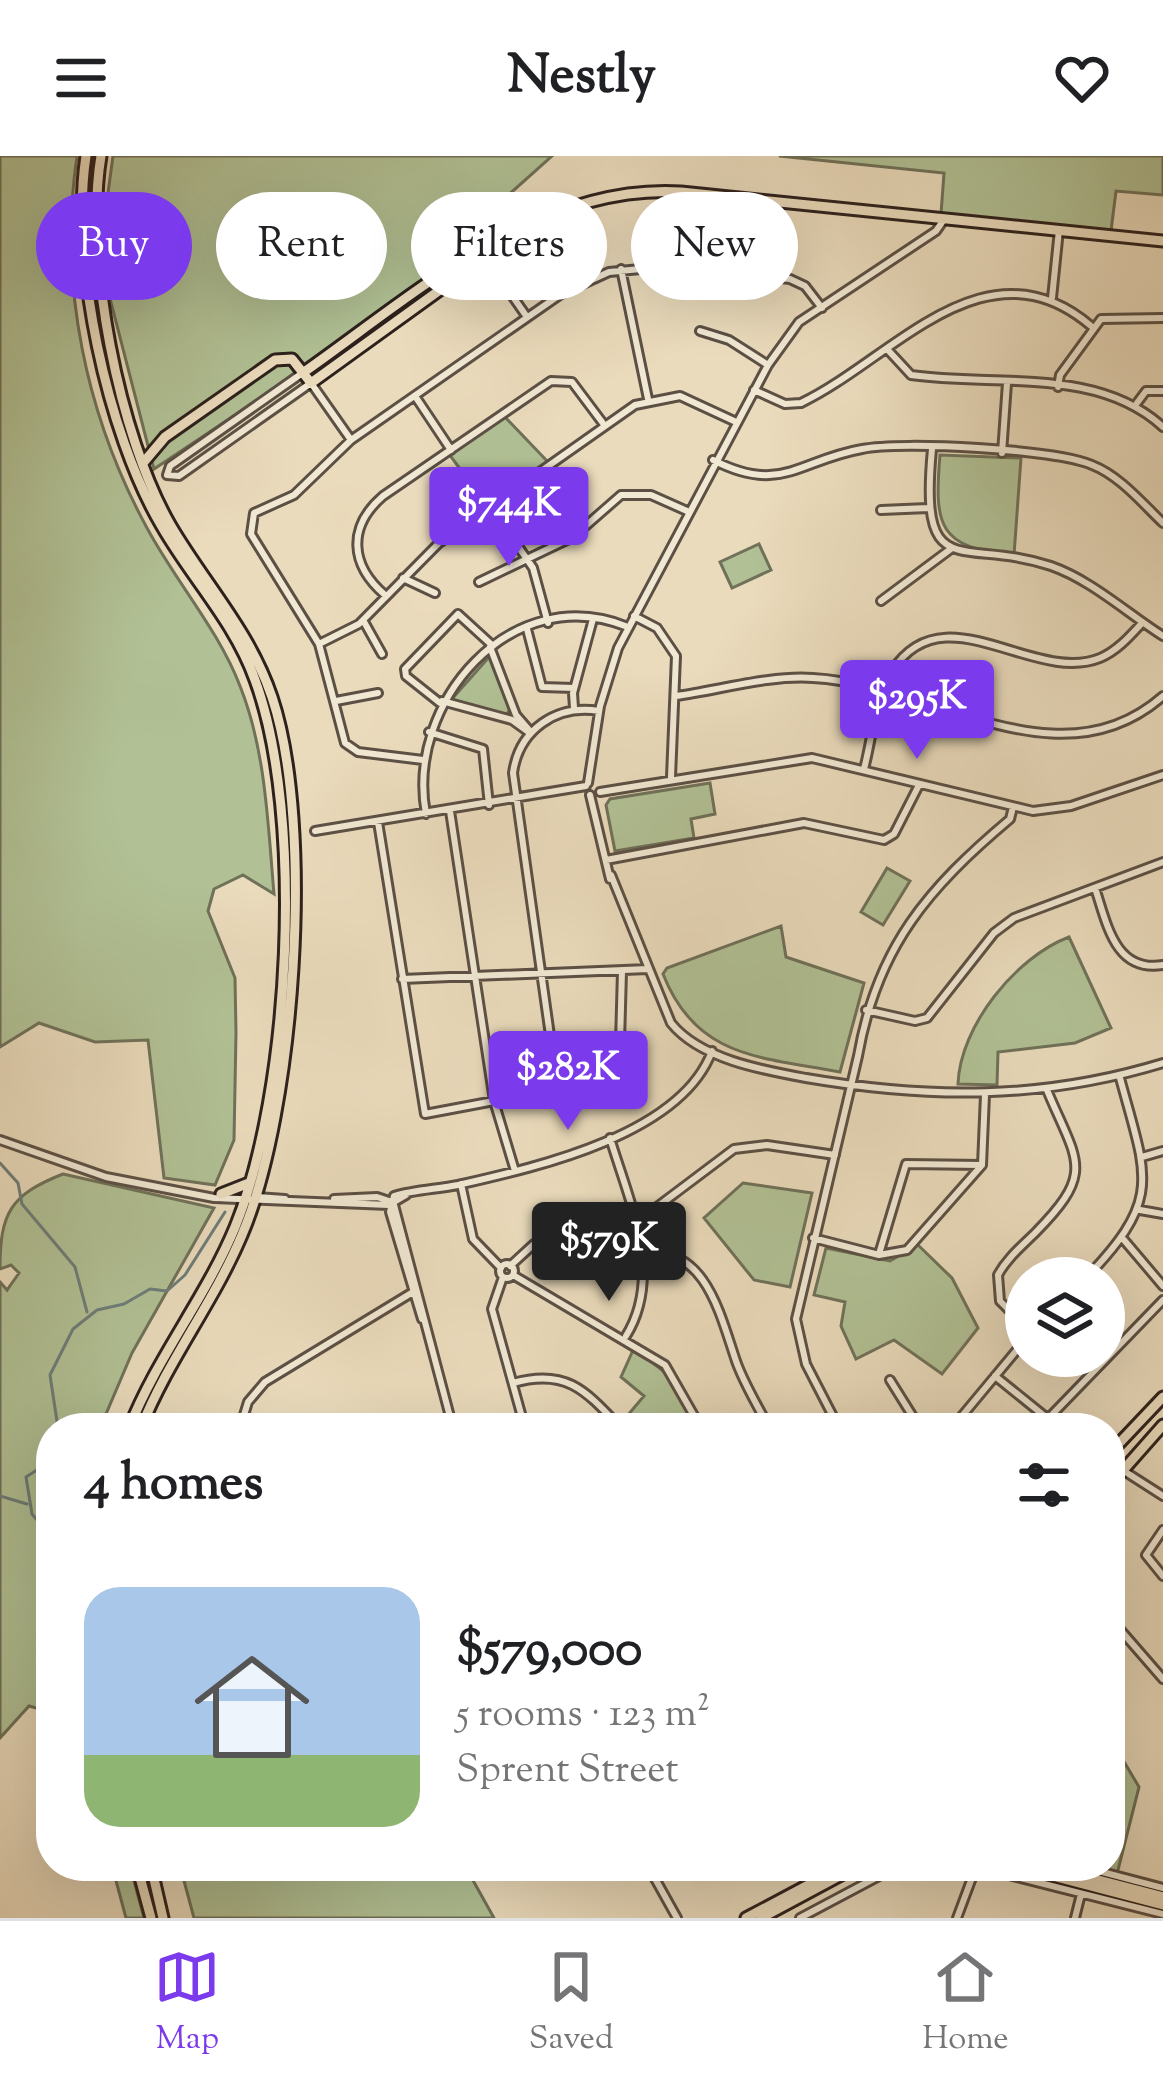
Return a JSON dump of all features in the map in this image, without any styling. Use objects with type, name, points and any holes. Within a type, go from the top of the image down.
[{"type":"main road","points":[[86,156],[83,267],[129,455],[163,529],[238,641],[261,696],[274,750],[281,855],[280,992],[268,1107],[251,1199],[137,1413]]},
{"type":"main road","points":[[101,156],[97,253],[142,466],[182,544],[251,647],[272,697],[284,746],[292,855],[290,987],[278,1104],[234,1253],[149,1413]]},
{"type":"main road","points":[[639,192],[679,192]]},
{"type":"main road","points":[[798,204],[1163,241]]},
{"type":"main road","points":[[304,372],[415,300]]},
{"type":"main road","points":[[142,466],[164,437],[278,358],[293,359],[311,383],[423,300]]},
{"type":"main road","points":[[129,417],[144,441],[164,437]]},
{"type":"main road","points":[[233,1231],[233,1208],[224,1197],[244,1188],[253,1177]]},
{"type":"main road","points":[[1125,1441],[1163,1397]]},
{"type":"main road","points":[[1125,1468],[1163,1425]]},
{"type":"main road","points":[[141,1881],[151,1918]]},
{"type":"main road","points":[[154,1881],[163,1918]]},
{"type":"main road","points":[[746,1918],[823,1881]]},
{"type":"main road","points":[[760,1918],[823,1881]]},
{"type":"main road","points":[[1089,1881],[1163,1896]]},
{"type":"main road","points":[[1104,1881],[1163,1896]]},
{"type":"street","points":[[920,216],[926,237]]},
{"type":"street","points":[[940,218],[926,237],[791,330],[713,460],[628,627],[598,711],[593,789],[607,860],[675,1028],[712,1051],[853,1086],[985,1096],[1047,1090],[1163,1063]]},
{"type":"street","points":[[1052,299],[1059,230]]},
{"type":"street","points":[[621,269],[648,399]]},
{"type":"street","points":[[423,760],[351,748],[320,644],[251,534],[250,520],[257,510],[302,489],[352,440],[527,317],[583,281],[631,269]]},
{"type":"street","points":[[798,283],[822,308]]},
{"type":"street","points":[[753,390],[779,403],[801,403],[966,300],[1052,299],[1091,326]]},
{"type":"street","points":[[515,300],[527,317]]},
{"type":"street","points":[[1058,387],[1091,326],[1110,316],[1163,317]]},
{"type":"street","points":[[700,331],[729,340],[768,365]]},
{"type":"street","points":[[886,349],[909,374],[1100,390],[1136,404],[1163,427]]},
{"type":"street","points":[[304,372],[170,466],[168,477],[178,476],[311,383],[352,440]]},
{"type":"street","points":[[386,596],[360,564],[359,527],[383,496],[555,379],[572,382],[605,426]]},
{"type":"street","points":[[1002,453],[1006,383]]},
{"type":"street","points":[[1136,404],[1146,392],[1163,391]]},
{"type":"street","points":[[415,396],[451,450]]},
{"type":"street","points":[[320,644],[363,620],[428,551],[648,399],[690,398],[734,422]]},
{"type":"street","points":[[932,448],[928,508],[952,548]]},
{"type":"street","points":[[713,460],[742,473],[772,477],[862,449],[932,448],[1092,464],[1163,524]]},
{"type":"street","points":[[479,582],[579,533],[621,495],[651,495],[687,511]]},
{"type":"street","points":[[491,507],[528,559],[548,622]]},
{"type":"street","points":[[881,510],[928,508]]},
{"type":"street","points":[[880,601],[952,548],[1050,566],[1163,636]]},
{"type":"street","points":[[403,578],[435,593]]},
{"type":"street","points":[[458,614],[492,646],[514,713],[530,733],[512,720],[441,702],[406,676],[405,669],[458,614]]},
{"type":"street","points":[[634,616],[657,628],[673,646],[676,696],[671,778]]},
{"type":"street","points":[[426,814],[423,760],[429,732],[441,702],[492,646],[548,622],[593,619],[628,627]]},
{"type":"street","points":[[574,710],[574,688],[593,619]]},
{"type":"street","points":[[363,620],[382,654]]},
{"type":"street","points":[[864,770],[883,694],[903,658],[932,640],[969,638],[1084,662],[1113,651],[1142,623]]},
{"type":"street","points":[[526,628],[542,687],[574,688]]},
{"type":"street","points":[[676,696],[811,677],[1066,736],[1118,726],[1163,696]]},
{"type":"street","points":[[336,701],[378,693]]},
{"type":"street","points":[[557,1080],[514,802],[514,764],[530,733],[548,718],[574,710],[598,711]]},
{"type":"street","points":[[429,732],[483,748],[489,805]]},
{"type":"street","points":[[315,831],[804,758],[1013,806],[1053,810],[1163,776]]},
{"type":"street","points":[[607,860],[804,824],[861,836],[892,836],[920,784]]},
{"type":"street","points":[[831,1413],[806,1364],[797,1332],[799,1292],[853,1086],[866,1010],[885,962],[927,895],[1010,818],[1013,806]]},
{"type":"street","points":[[450,811],[494,1101],[515,1171]]},
{"type":"street","points":[[378,821],[423,1113],[494,1101],[557,1080],[616,1052],[622,971]]},
{"type":"street","points":[[866,1010],[915,1021],[927,1018],[1003,926],[1163,862]]},
{"type":"street","points":[[1095,887],[1123,954],[1141,965],[1163,965]]},
{"type":"street","points":[[402,979],[648,969]]},
{"type":"street","points":[[0,1140],[106,1177],[208,1196],[391,1204],[410,1194],[538,1165],[610,1138],[686,1096],[712,1051]]},
{"type":"street","points":[[1107,1257],[1124,1240],[1140,1210],[1145,1187],[1142,1157],[1119,1076]]},
{"type":"street","points":[[1014,1257],[1064,1203],[1077,1179],[1075,1159],[1047,1090]]},
{"type":"street","points":[[813,1238],[879,1255],[907,1250],[982,1166],[985,1096]]},
{"type":"street","points":[[610,1138],[643,1255],[643,1296],[625,1337]]},
{"type":"street","points":[[521,1413],[492,1309],[507,1272],[534,1244],[632,1216],[672,1199],[721,1156],[745,1146],[835,1155]]},
{"type":"street","points":[[1142,1157],[1163,1151]]},
{"type":"street","points":[[879,1255],[906,1165],[982,1166]]},
{"type":"street","points":[[461,1184],[473,1239],[507,1272],[625,1337],[665,1365],[692,1413]]},
{"type":"street","points":[[391,1204],[449,1413]]},
{"type":"street","points":[[1140,1210],[1163,1214]]},
{"type":"street","points":[[1124,1240],[1163,1286]]},
{"type":"street","points":[[643,1255],[680,1256],[698,1274],[763,1413]]},
{"type":"street","points":[[1005,1267],[998,1275],[1000,1301],[1005,1306]]},
{"type":"street","points":[[245,1413],[263,1384],[414,1291]]},
{"type":"street","points":[[1051,1413],[1163,1300]]},
{"type":"street","points":[[964,1413],[1005,1364]]},
{"type":"street","points":[[513,1383],[541,1375],[562,1378],[603,1413]]},
{"type":"street","points":[[995,1376],[1040,1413]]},
{"type":"street","points":[[890,1380],[911,1413]]},
{"type":"street","points":[[1125,1471],[1163,1496]]},
{"type":"street","points":[[1163,1530],[1146,1555],[1163,1576]]},
{"type":"street","points":[[1125,1636],[1163,1679]]},
{"type":"street","points":[[656,1881],[677,1918]]},
{"type":"street","points":[[800,1918],[870,1881]]},
{"type":"street","points":[[957,1918],[969,1881]]},
{"type":"street","points":[[1032,1881],[1163,1915]]},
{"type":"street","points":[[1122,1881],[1163,1896]]},
{"type":"street","points":[[1075,1918],[1082,1894]]},
{"type":"green space","points":[[0,156],[77,156],[73,192],[36,192],[36,300],[75,300],[93,395],[126,485],[240,686],[264,789],[274,894],[243,875],[214,889],[208,911],[235,978],[234,1140],[215,1185],[164,1178],[148,1040],[95,1042],[39,1023],[0,1047]]},
{"type":"green space","points":[[113,156],[552,156],[512,192],[411,192],[411,298],[154,469],[110,300],[192,300],[192,192],[108,192]]},
{"type":"green space","points":[[779,156],[1163,156],[1163,195],[1116,191],[1111,231],[941,214],[944,173]]},
{"type":"green space","points":[[504,416],[548,462],[486,504],[449,454]]},
{"type":"green space","points":[[940,455],[1021,458],[1014,555],[970,546],[946,529],[938,500]]},
{"type":"green space","points":[[759,544],[771,570],[732,588],[720,562]]},
{"type":"green space","points":[[490,656],[511,708],[506,715],[451,700]]},
{"type":"green space","points":[[710,783],[715,814],[691,819],[694,838],[615,851],[606,805],[610,799]]},
{"type":"green space","points":[[887,868],[910,881],[883,925],[861,912]]},
{"type":"green space","points":[[781,926],[786,957],[864,983],[840,1072],[758,1057],[712,1038],[693,1023],[663,974],[667,968]]},
{"type":"green space","points":[[1069,937],[1111,1028],[1075,1043],[998,1052],[997,1085],[958,1084],[969,1039],[994,996],[1030,960]]},
{"type":"green space","points":[[63,1174],[214,1208],[132,1353],[106,1413],[36,1413],[36,1708],[29,1706],[0,1738],[0,1282],[7,1290],[19,1273],[11,1265],[0,1269],[1,1250],[12,1208],[31,1190]]},
{"type":"green space","points":[[743,1183],[812,1193],[790,1287],[754,1280],[704,1218]]},
{"type":"green space","points":[[918,1245],[952,1278],[978,1328],[942,1374],[894,1340],[856,1359],[841,1326],[845,1302],[814,1295],[826,1248],[890,1261]]},
{"type":"green space","points":[[634,1348],[667,1374],[688,1413],[630,1413],[644,1396],[621,1377]]},
{"type":"green space","points":[[1125,1763],[1139,1787],[1125,1842]]},
{"type":"green space","points":[[116,1881],[134,1881],[144,1918],[126,1918]]},
{"type":"green space","points":[[184,1881],[473,1881],[494,1918],[194,1918]]},
{"type":"waterway","points":[[0,1163],[18,1183],[22,1204],[75,1267],[87,1312]]},
{"type":"waterway","points":[[56,1413],[50,1375],[73,1329],[97,1310],[124,1304],[150,1289],[167,1291],[185,1275],[225,1212]]},
{"type":"waterway","points":[[36,1471],[26,1477],[36,1519]]},
{"type":"waterway","points":[[0,1496],[27,1504]]}]
